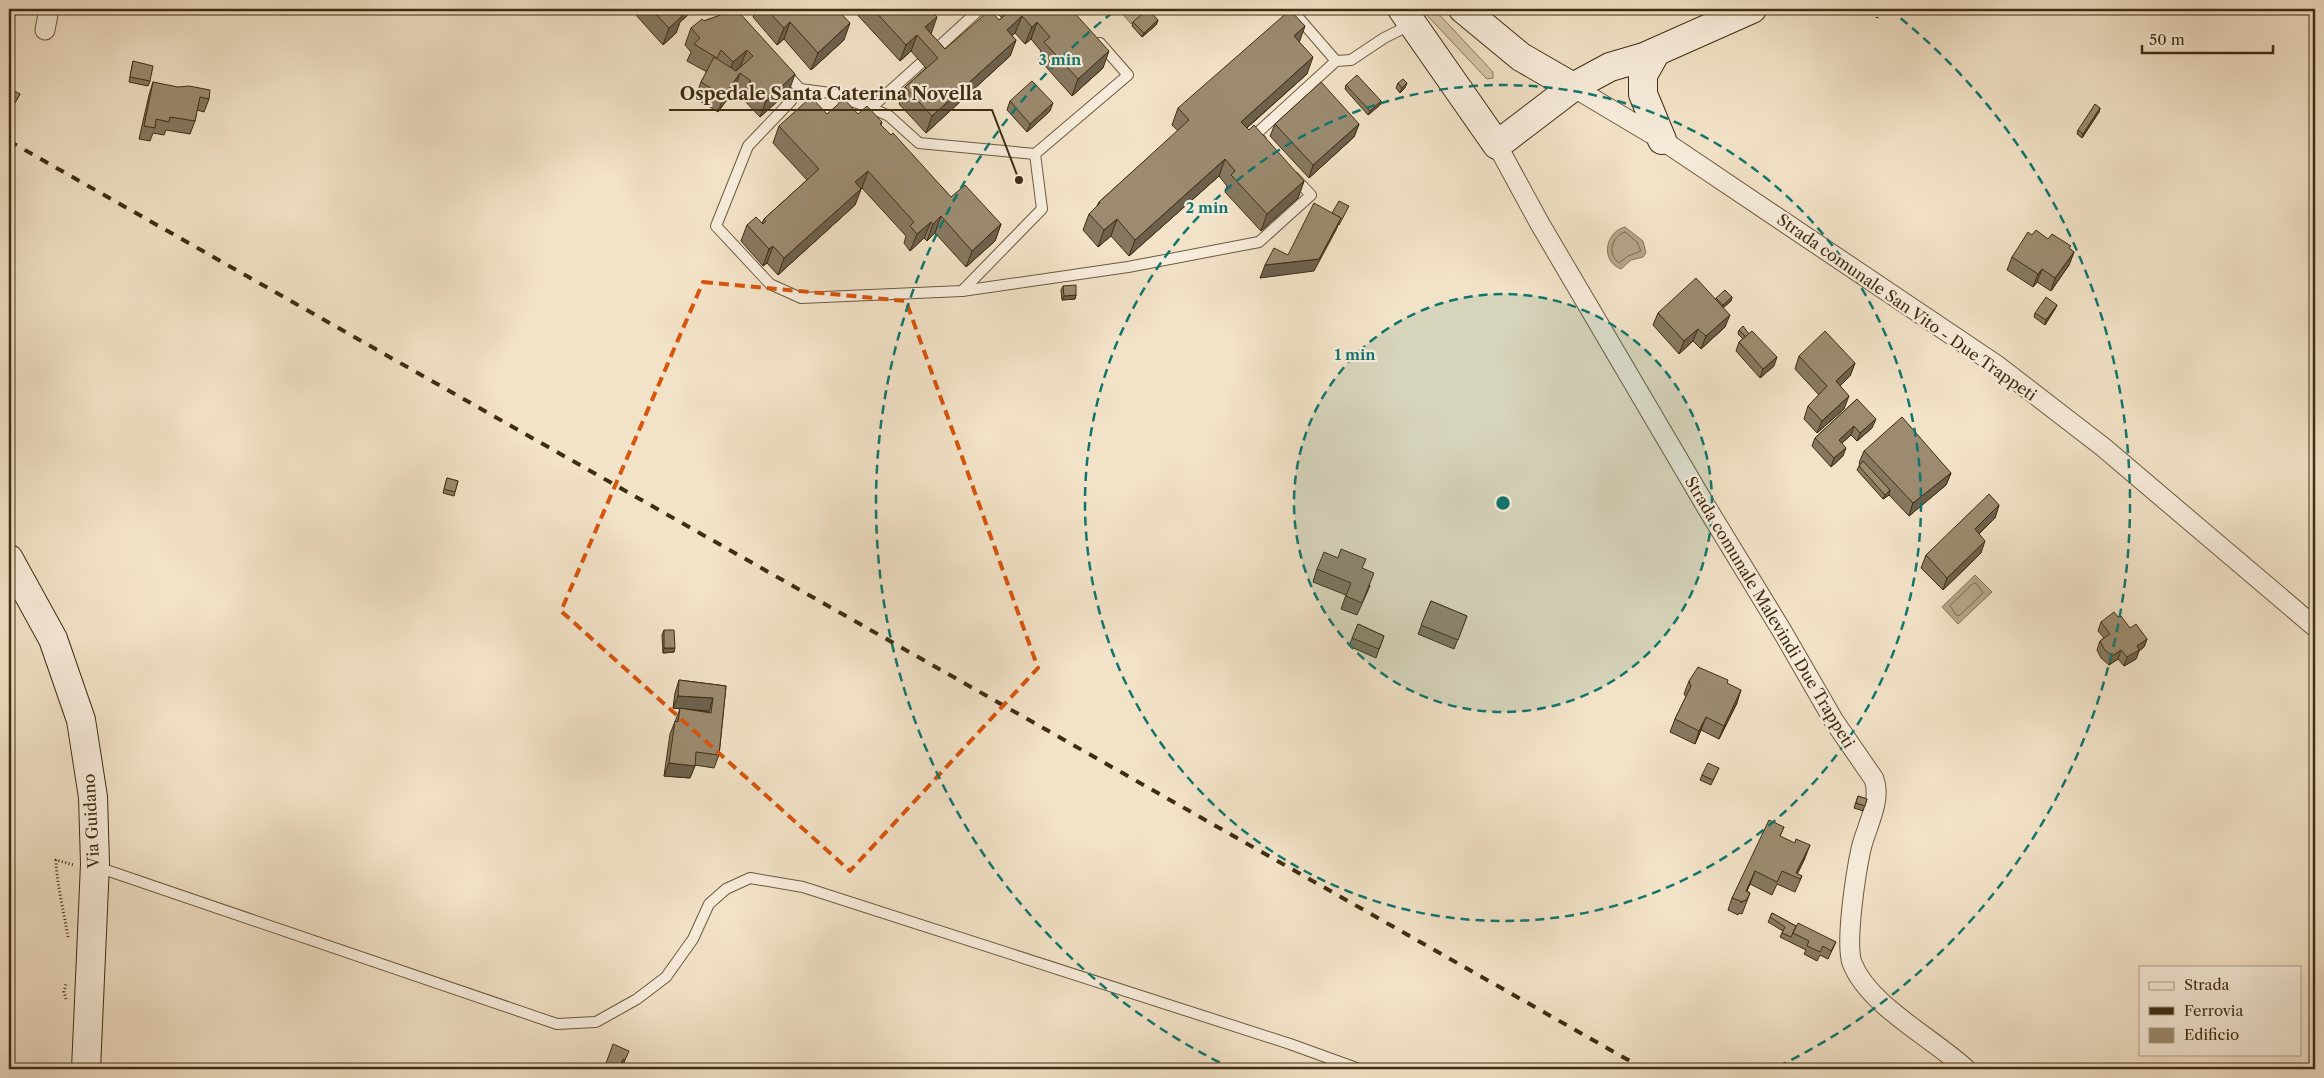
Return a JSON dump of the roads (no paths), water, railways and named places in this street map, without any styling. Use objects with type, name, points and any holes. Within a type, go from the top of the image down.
[{"type":"main road","points":[[1462,9],[1521,57],[1581,92]]},
{"type":"main road","points":[[1407,16],[1497,145],[1581,92],[1618,84],[1650,55],[1752,9]]},
{"type":"main road","points":[[1650,55],[1643,75],[1643,94],[1662,140]]},
{"type":"main road","name":"Via Guidano","points":[[9,560],[53,639],[81,720],[93,797],[94,867],[86,1069]]},
{"type":"street","points":[[45,30],[48,9]]},
{"type":"street","name":"Strada comunale San Vito - Due Trappeti","points":[[1581,92],[1662,140],[1998,366],[2103,447],[2315,627]]},
{"type":"street","name":"Strada comunale Malevindi Due Trappeti","points":[[1497,145],[1540,224],[1834,722],[1874,779],[1877,787],[1875,800],[1861,849],[1850,921],[1852,962],[1878,998],[1966,1069]]},
{"type":"lane","points":[[930,55],[980,9]]},
{"type":"lane","points":[[1291,9],[1336,61]]},
{"type":"lane","points":[[1268,148],[1255,134],[1336,61],[1351,60],[1384,38],[1407,16]]},
{"type":"lane","points":[[774,60],[800,89],[830,93],[889,116],[918,143],[1035,154],[1128,75],[1095,38]]},
{"type":"lane","points":[[870,108],[921,63]]},
{"type":"lane","points":[[800,89],[748,146],[716,226],[770,284],[801,298],[962,291],[1128,267],[1259,242],[1311,195],[1286,168]]},
{"type":"lane","points":[[962,291],[1042,209],[1035,154]]},
{"type":"lane","points":[[94,867],[557,1024],[596,1022],[637,999],[666,977],[693,939],[708,904],[726,889],[750,878],[803,887],[1282,1042],[1359,1069]]},
{"type":"water","points":[[1118,9],[1148,9],[1131,24]]},
{"type":"water","points":[[1625,227],[1643,241],[1646,253],[1643,257],[1631,260],[1621,269],[1610,260],[1608,247],[1609,240],[1613,235]]},
{"type":"water","points":[[1975,575],[1992,592],[1958,624],[1942,607]]},
{"type":"railway","points":[[9,141],[1644,1069]]},
{"type":"place","name":"Ospedale Santa Caterina Novella","points":[[1019,180]]}]
